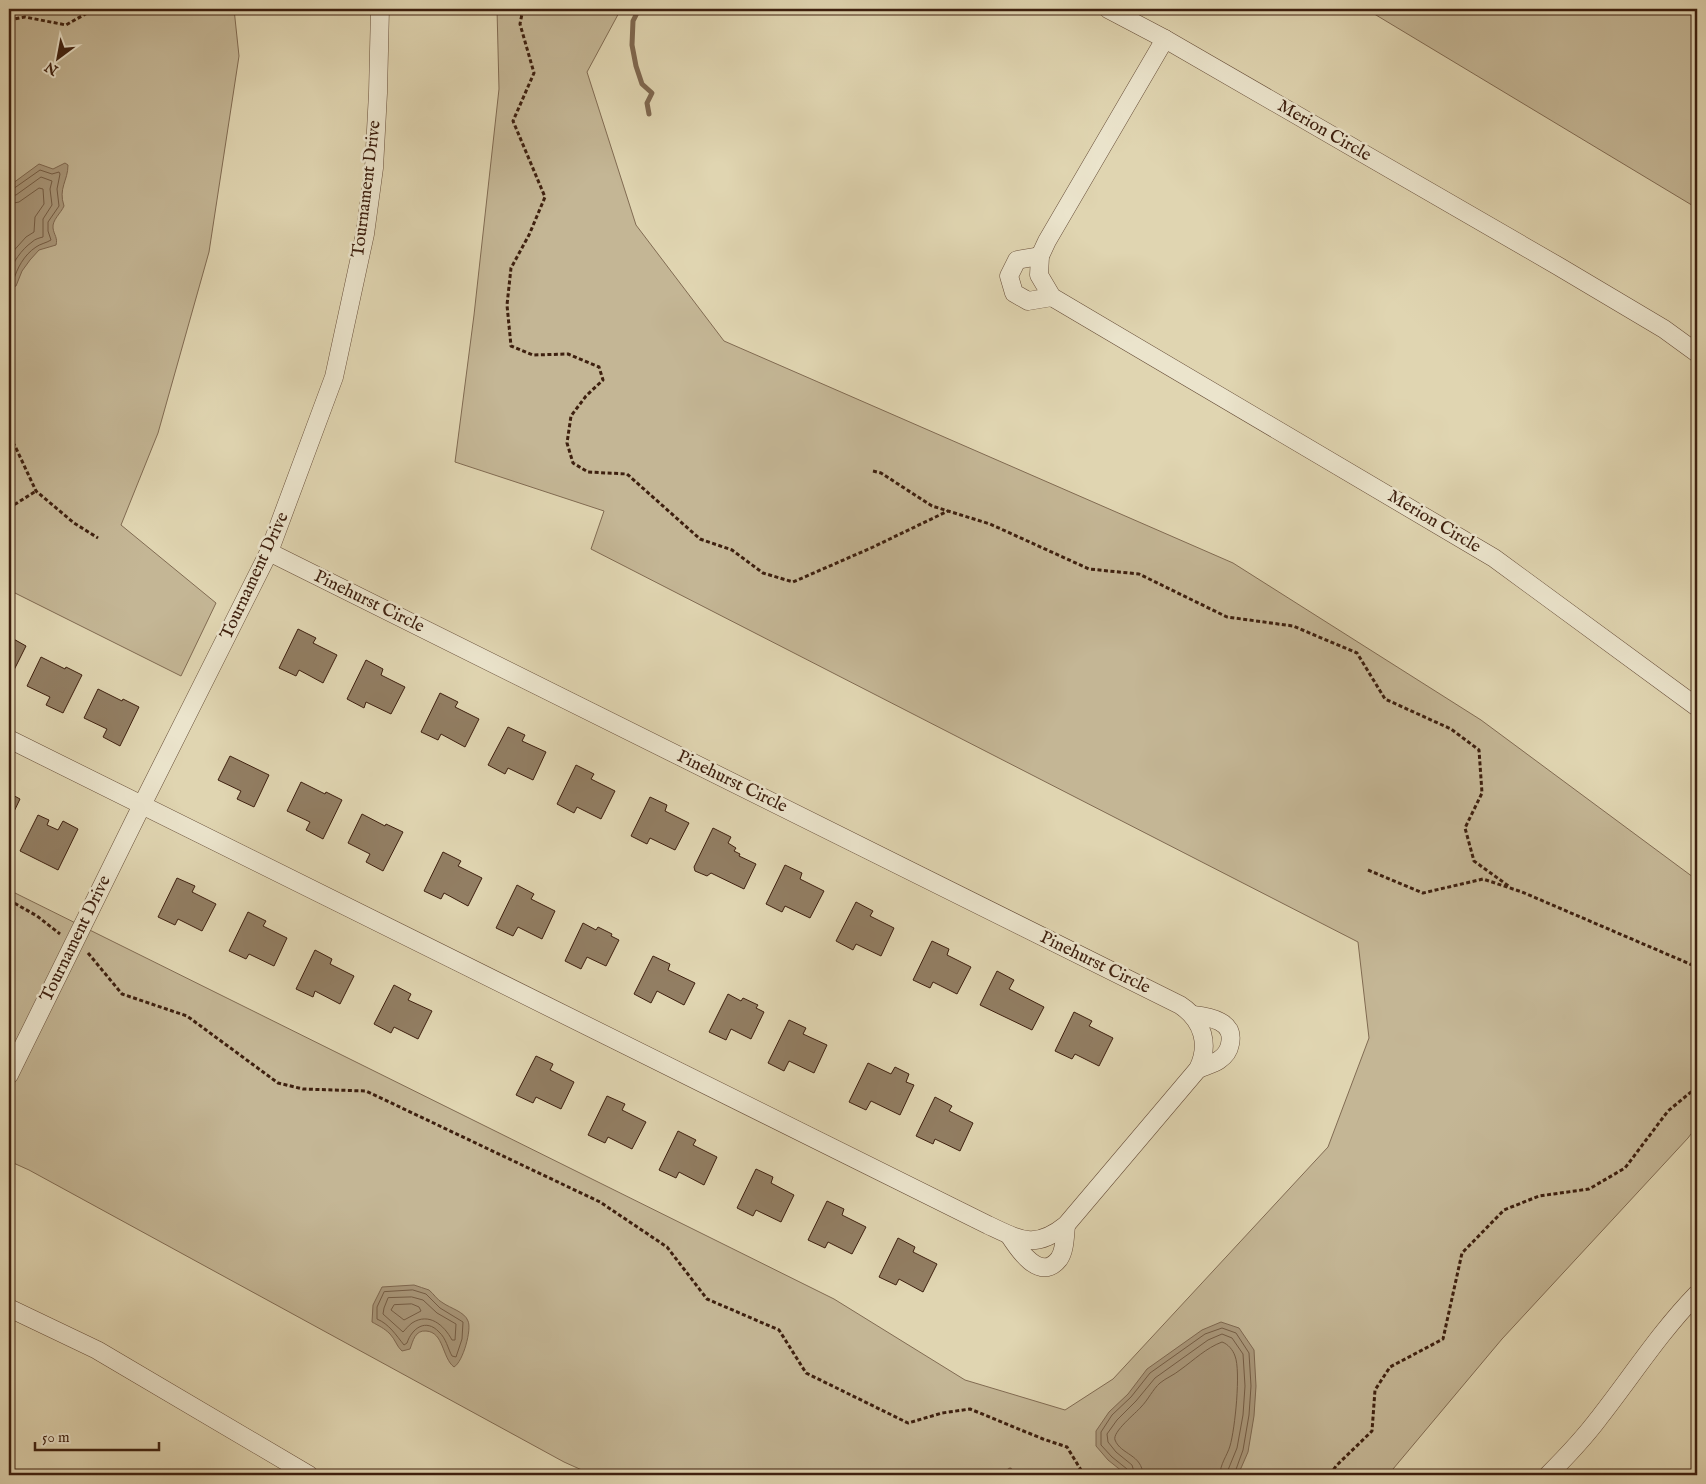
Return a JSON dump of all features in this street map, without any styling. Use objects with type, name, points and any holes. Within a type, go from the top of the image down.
[{"type":"street","name":"Tournament Drive","points":[[9,1075],[269,552],[334,377],[365,234],[375,158],[380,9]]},
{"type":"street","name":"Merion Circle","points":[[1108,9],[1165,39],[1558,266],[1664,329],[1697,353]]},
{"type":"street","points":[[1052,297],[1028,301],[1014,293],[1009,276],[1017,260],[1040,256],[1052,232],[1165,39]]},
{"type":"street","name":"Merion Circle","points":[[1040,256],[1039,275],[1052,297],[1494,558],[1697,707]]},
{"type":"street","name":"Pinehurst Circle","points":[[9,739],[1009,1235],[1024,1240],[1040,1240],[1054,1234],[1066,1225],[1198,1069],[1204,1052],[1204,1042],[1200,1028],[1193,1015],[1180,1005],[269,552]]},
{"type":"street","name":"Pinehurst Circle","points":[[1193,1015],[1220,1021],[1227,1026],[1231,1034],[1229,1049],[1226,1054],[1219,1060],[1198,1069]]},
{"type":"street","name":"Pinehurst Circle","points":[[1009,1235],[1025,1258],[1039,1266],[1047,1266],[1059,1259],[1066,1225]]},
{"type":"street","points":[[1548,1475],[1599,1419],[1675,1317],[1697,1294]]},
{"type":"street","points":[[9,1308],[98,1350],[309,1475]]},
{"type":"path","points":[[9,20],[26,17],[66,25],[94,9]]},
{"type":"path","points":[[523,9],[520,24],[534,73],[513,121],[545,197],[529,235],[511,268],[506,306],[511,346],[533,355],[568,354],[599,367],[603,380],[586,396],[571,416],[568,444],[573,463],[588,472],[627,474],[700,539],[732,550],[763,573],[793,582],[871,548],[948,510]]},
{"type":"path","points":[[9,437],[16,446],[36,491],[74,523],[98,538]]},
{"type":"path","points":[[873,472],[881,474],[932,506],[990,524],[1089,569],[1139,574],[1227,617],[1293,626],[1357,652],[1385,699],[1451,729],[1479,750],[1482,793],[1464,828],[1474,861],[1510,887]]},
{"type":"path","points":[[9,508],[36,491]]},
{"type":"path","points":[[1368,870],[1422,893],[1483,879],[1510,887],[1697,967]]},
{"type":"path","points":[[9,900],[37,916],[55,931],[74,941],[85,950],[122,994],[187,1016],[278,1083],[303,1090],[366,1091],[600,1202],[667,1247],[707,1299],[779,1330],[806,1373],[908,1423],[942,1413],[970,1410],[1066,1447],[1084,1475]]},
{"type":"path","points":[[1330,1475],[1336,1466],[1372,1431],[1375,1390],[1390,1367],[1443,1339],[1462,1253],[1504,1210],[1538,1196],[1589,1189],[1625,1168],[1668,1111],[1697,1086]]},
{"type":"shaded area","points":[[9,9],[234,9],[239,56],[209,252],[158,433],[121,525],[216,603],[181,676],[9,590]]},
{"type":"shaded area","points":[[497,9],[621,9],[587,72],[636,225],[724,341],[1233,563],[1481,720],[1697,880],[1697,1126],[1502,1339],[1388,1475],[593,1475],[564,1462],[29,1170],[9,1161],[9,890],[834,1299],[965,1380],[1065,1410],[1113,1379],[1328,1147],[1369,1038],[1358,942],[591,549],[604,511],[455,462],[474,315],[499,89]]},
{"type":"shaded area","points":[[1366,9],[1697,9],[1697,208],[1695,207]]},
{"type":"water","points":[[65,163],[68,165],[68,171],[62,194],[64,206],[53,225],[57,240],[56,245],[39,250],[22,271],[16,286],[9,289],[9,186],[39,164],[53,169]]},
{"type":"water","points":[[414,1285],[429,1290],[441,1302],[464,1315],[468,1321],[469,1331],[466,1345],[461,1359],[454,1367],[447,1358],[440,1340],[432,1332],[419,1332],[410,1349],[402,1351],[390,1334],[372,1322],[373,1305],[382,1287]]},
{"type":"water","points":[[1221,1322],[1239,1328],[1254,1350],[1256,1386],[1254,1416],[1248,1452],[1238,1475],[1124,1475],[1096,1446],[1096,1431],[1109,1412],[1128,1394],[1147,1369],[1202,1330]]},
{"type":"building","points":[[298,629],[316,638],[313,643],[337,655],[323,683],[299,670],[296,676],[279,668]]},
{"type":"building","points":[[10,637],[26,646],[9,680],[9,639]]},
{"type":"building","points":[[41,657],[82,675],[63,713],[46,705],[50,697],[27,686]]},
{"type":"building","points":[[366,660],[383,669],[381,675],[405,687],[391,714],[366,702],[364,708],[347,699]]},
{"type":"building","points":[[98,689],[139,707],[120,746],[103,737],[107,729],[84,718]]},
{"type":"building","points":[[440,693],[458,702],[455,707],[479,719],[465,747],[441,734],[438,740],[421,732]]},
{"type":"building","points":[[508,727],[525,735],[522,741],[546,752],[533,780],[508,768],[505,774],[488,765]]},
{"type":"building","points":[[230,756],[269,775],[254,807],[237,799],[241,791],[218,780]]},
{"type":"building","points":[[576,765],[594,774],[591,779],[615,791],[601,819],[577,807],[574,813],[557,804]]},
{"type":"building","points":[[301,782],[342,800],[323,839],[306,830],[310,822],[287,811]]},
{"type":"building","points":[[9,793],[20,799],[9,822]]},
{"type":"building","points":[[650,797],[667,805],[665,811],[689,823],[675,850],[650,838],[647,844],[631,836]]},
{"type":"building","points":[[362,814],[385,826],[386,824],[403,832],[383,871],[366,862],[370,854],[348,843]]},
{"type":"building","points":[[38,815],[49,820],[47,825],[58,830],[63,821],[78,829],[58,870],[20,851]]},
{"type":"building","points":[[713,828],[731,837],[728,843],[736,848],[734,851],[740,854],[739,856],[756,864],[744,889],[711,873],[707,876],[695,871],[694,867]]},
{"type":"building","points":[[443,852],[461,861],[458,866],[482,878],[468,906],[444,893],[441,899],[424,891]]},
{"type":"building","points":[[785,865],[802,873],[800,879],[824,891],[810,918],[785,906],[782,912],[766,904]]},
{"type":"building","points":[[177,878],[195,886],[192,892],[216,904],[202,931],[178,919],[175,925],[158,917]]},
{"type":"building","points":[[517,885],[534,894],[531,899],[555,911],[542,939],[518,927],[513,936],[496,928]]},
{"type":"building","points":[[856,902],[873,911],[870,916],[894,928],[881,956],[856,944],[853,950],[836,941]]},
{"type":"building","points":[[248,912],[266,921],[263,926],[287,938],[274,966],[249,954],[246,959],[229,951]]},
{"type":"building","points":[[583,923],[596,930],[598,927],[619,940],[606,966],[587,957],[581,969],[565,961]]},
{"type":"building","points":[[932,941],[949,949],[947,955],[971,967],[957,994],[933,982],[930,988],[913,980]]},
{"type":"building","points":[[315,950],[332,959],[330,964],[354,976],[340,1004],[315,991],[313,997],[296,989]]},
{"type":"building","points":[[653,956],[670,964],[668,970],[695,983],[684,1005],[657,991],[651,1003],[634,994]]},
{"type":"building","points":[[997,971],[1014,980],[1009,989],[1044,1007],[1032,1030],[980,1005]]},
{"type":"building","points":[[394,985],[411,994],[408,1000],[432,1011],[418,1039],[394,1027],[391,1033],[374,1024]]},
{"type":"building","points":[[728,994],[741,1001],[743,998],[758,1005],[756,1008],[764,1012],[751,1039],[731,1029],[726,1040],[709,1032]]},
{"type":"building","points":[[1074,1012],[1092,1021],[1089,1026],[1113,1038],[1099,1066],[1075,1054],[1072,1059],[1055,1051]]},
{"type":"building","points":[[789,1020],[806,1028],[803,1034],[827,1045],[814,1073],[789,1061],[784,1071],[768,1063]]},
{"type":"building","points":[[536,1056],[553,1064],[550,1070],[574,1082],[561,1109],[536,1097],[533,1103],[516,1095]]},
{"type":"building","points":[[868,1063],[891,1074],[895,1067],[909,1074],[906,1082],[914,1085],[900,1115],[871,1101],[866,1110],[849,1102]]},
{"type":"building","points":[[607,1096],[625,1104],[622,1110],[646,1122],[632,1149],[608,1137],[605,1143],[588,1135]]},
{"type":"building","points":[[935,1097],[952,1106],[949,1111],[973,1123],[960,1151],[935,1139],[933,1144],[916,1136]]},
{"type":"building","points":[[678,1131],[696,1140],[693,1145],[717,1157],[704,1185],[679,1172],[676,1178],[659,1170]]},
{"type":"building","points":[[756,1169],[773,1177],[771,1183],[794,1195],[781,1222],[756,1210],[753,1216],[737,1208]]},
{"type":"building","points":[[827,1201],[844,1209],[842,1215],[866,1227],[852,1254],[828,1242],[825,1248],[808,1240]]},
{"type":"building","points":[[898,1238],[915,1247],[913,1252],[937,1264],[923,1292],[899,1279],[896,1285],[879,1277]]},
{"type":"waterway","points":[[639,9],[633,21],[632,45],[642,84],[652,93],[647,103],[649,114]]},
{"type":"waterway","points":[[1010,1470],[1012,1475]]}]
